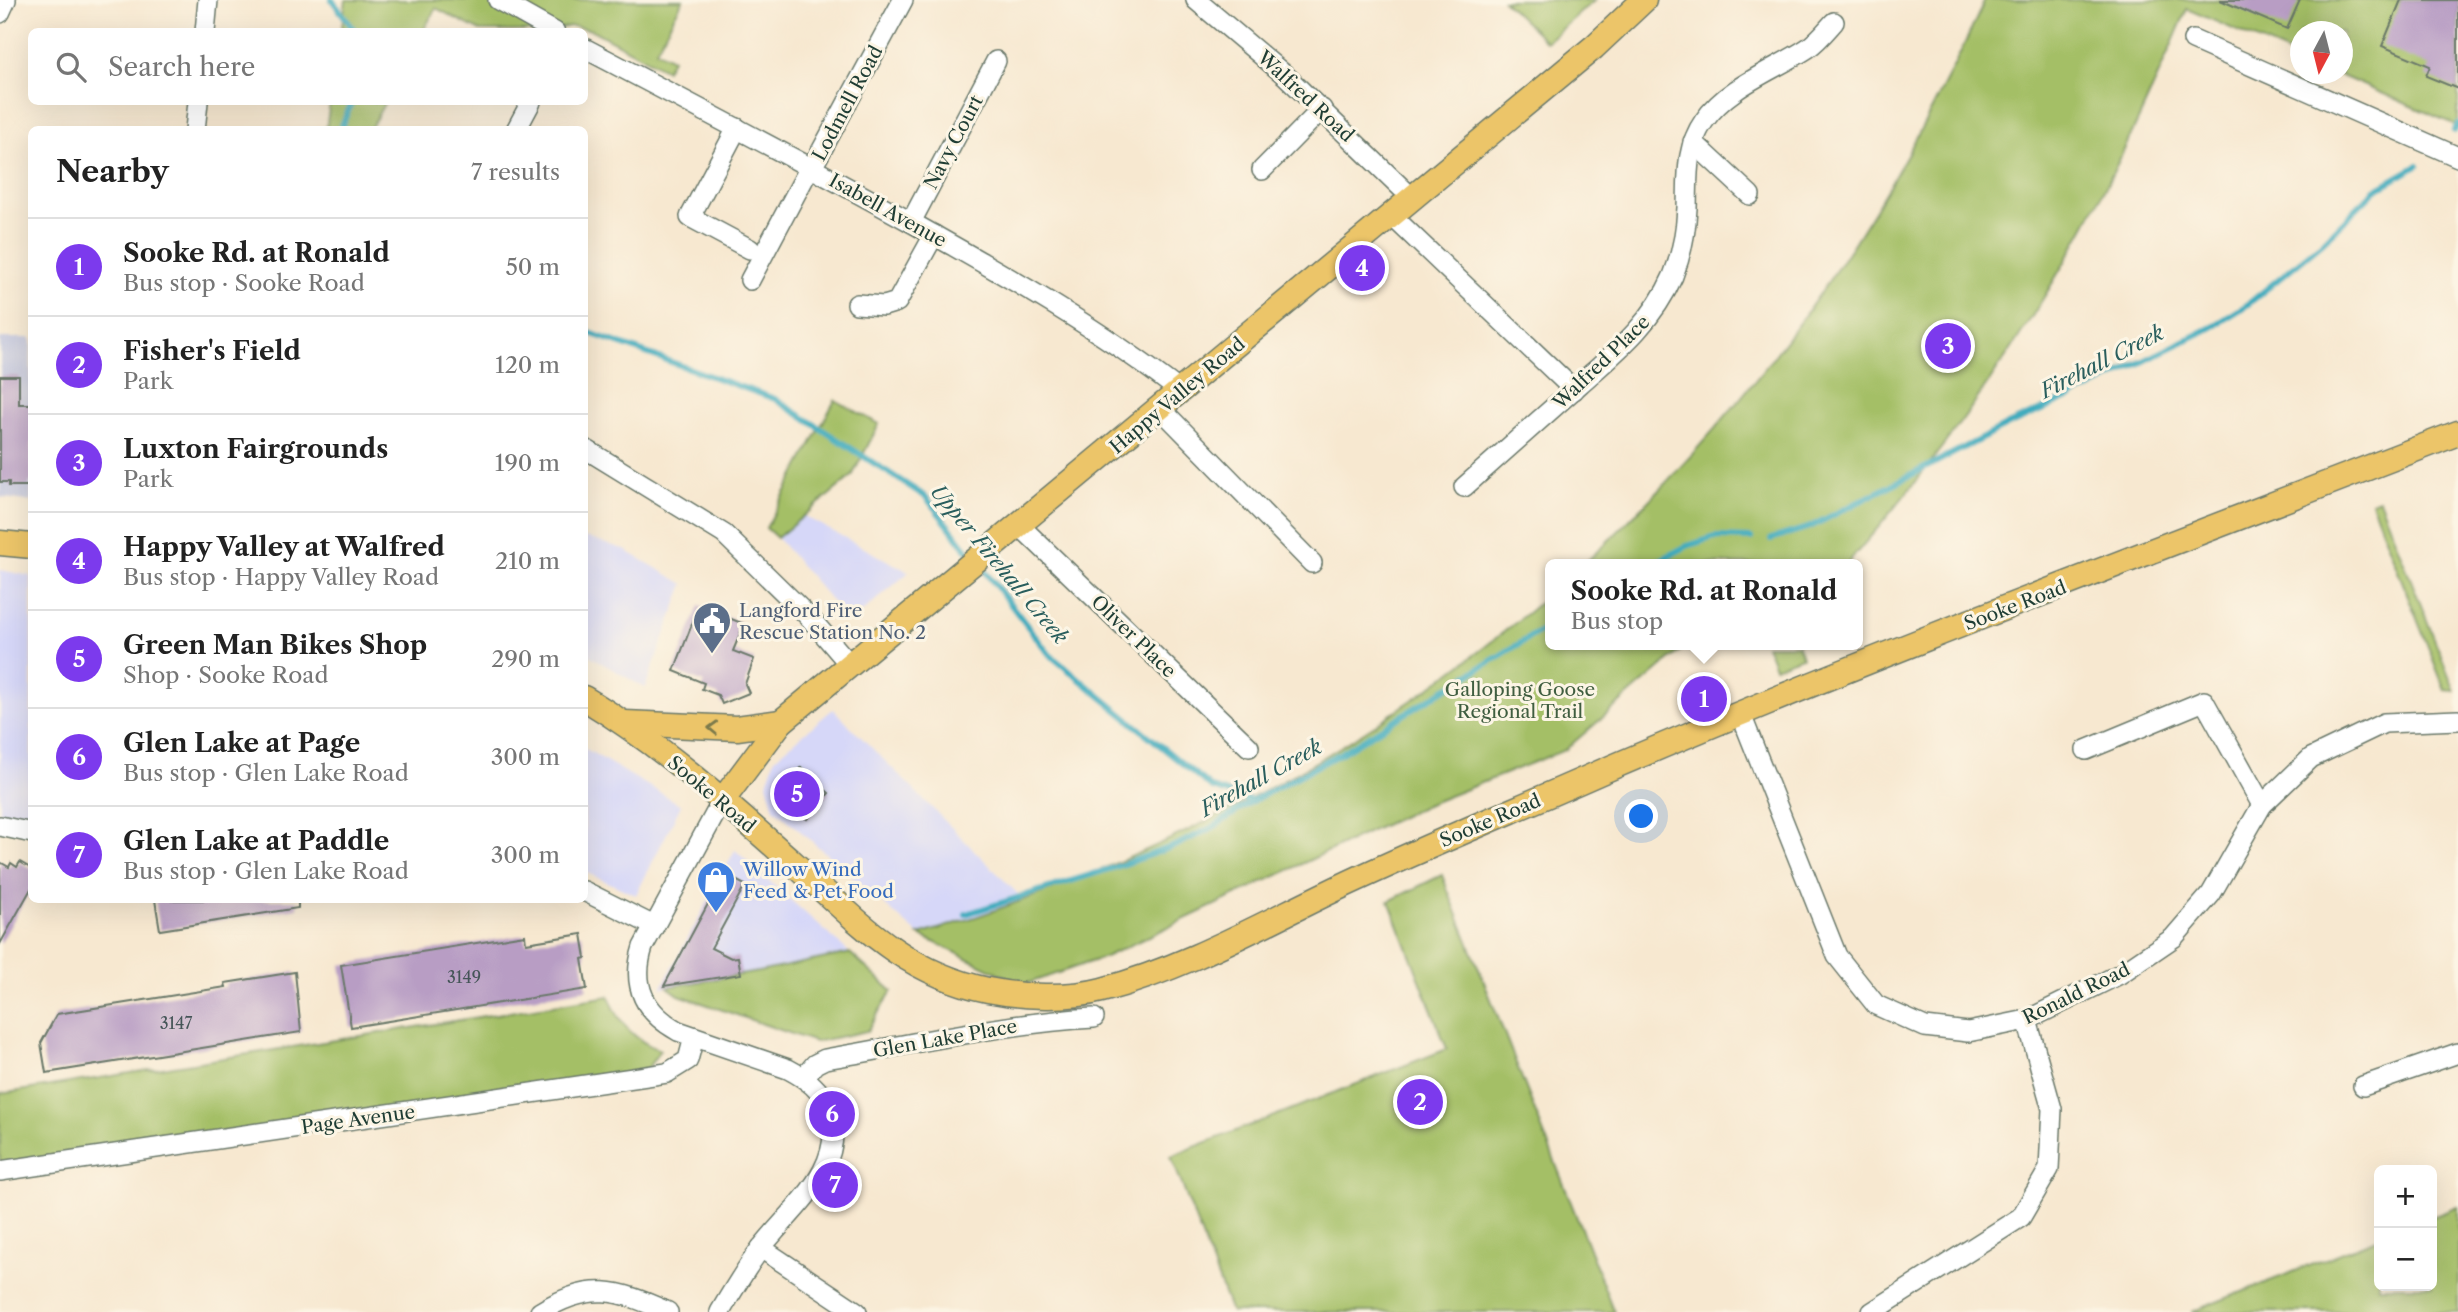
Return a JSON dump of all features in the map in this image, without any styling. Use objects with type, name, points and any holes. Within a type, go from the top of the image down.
[{"type":"main road","name":"Happy Valley Road","points":[[722,801],[781,722],[852,666],[1594,47],[1644,0]]},
{"type":"main road","name":"Sooke Road","points":[[588,700],[625,723],[722,801],[879,942],[929,972],[986,990],[1030,997],[1098,992],[1181,963],[1420,850],[1740,712],[2458,433]]},
{"type":"main road","points":[[0,543],[28,546]]},
{"type":"main road","points":[[625,723],[737,729],[781,722]]},
{"type":"street","points":[[0,13],[6,0]]},
{"type":"street","points":[[205,28],[208,0]]},
{"type":"street","points":[[498,0],[548,28]]},
{"type":"street","name":"Lodmell Road","points":[[750,280],[902,0]]},
{"type":"street","name":"Walfred Road","points":[[1196,0],[1247,41],[1322,109],[1412,198]]},
{"type":"street","name":"Walfred Place","points":[[1464,487],[1636,333],[1655,309],[1673,276],[1680,251],[1687,212],[1688,159],[1702,124],[1714,108],[1734,92],[1811,46],[1835,22]]},
{"type":"street","points":[[2193,40],[2458,157]]},
{"type":"street","name":"Isabell Avenue","points":[[588,50],[998,271],[1051,303],[1181,392]]},
{"type":"street","name":"Navy Court","points":[[911,222],[996,61]]},
{"type":"street","points":[[195,126],[198,105]]},
{"type":"street","points":[[518,126],[529,105]]},
{"type":"street","points":[[1262,170],[1322,109]]},
{"type":"street","points":[[737,128],[690,217],[750,249]]},
{"type":"street","points":[[1693,142],[1750,195]]},
{"type":"street","points":[[1391,215],[1574,390]]},
{"type":"street","points":[[857,304],[884,306],[897,302],[934,235]]},
{"type":"street","points":[[1161,409],[1312,563]]},
{"type":"street","points":[[588,450],[724,534],[809,617],[852,666]]},
{"type":"street","name":"Oliver Place","points":[[1019,525],[1249,747]]},
{"type":"street","points":[[2086,750],[2204,701],[2262,805]]},
{"type":"street","name":"Ronald Road","points":[[1740,712],[1838,956],[1876,1005],[1925,1027],[1968,1032],[2027,1020],[2120,974],[2173,937],[2211,894],[2262,805],[2311,758],[2384,723],[2458,720]]},
{"type":"street","points":[[720,1312],[761,1248],[816,1182],[831,1153],[834,1140],[826,1102],[804,1077],[663,1023],[652,1012],[641,990],[640,957],[722,801]]},
{"type":"street","points":[[0,825],[28,832]]},
{"type":"street","points":[[588,893],[654,926]]},
{"type":"street","name":"Glen Lake Place","points":[[804,1077],[815,1064],[825,1059],[1039,1021],[1094,1018]]},
{"type":"street","points":[[1872,1312],[2021,1217],[2049,1169],[2052,1109],[2027,1020]]},
{"type":"street","name":"Page Avenue","points":[[0,1171],[667,1073],[688,1060],[694,1037]]},
{"type":"street","points":[[2364,1086],[2458,1053]]},
{"type":"street","points":[[761,1248],[856,1312]]},
{"type":"street","points":[[540,1312],[561,1299],[583,1292],[607,1291],[632,1295],[668,1312]]},
{"type":"shaded area","points":[[0,338],[28,338],[28,502],[0,497]]},
{"type":"shaded area","points":[[804,516],[909,572],[850,622],[777,538]]},
{"type":"shaded area","points":[[588,538],[623,549],[684,584],[645,688],[588,655]]},
{"type":"shaded area","points":[[0,570],[28,575],[28,820],[0,814]]},
{"type":"shaded area","points":[[833,709],[1025,901],[919,935],[774,808],[767,783],[775,758]]},
{"type":"shaded area","points":[[588,750],[681,805],[636,895],[588,873]]},
{"type":"shaded area","points":[[735,850],[850,953],[661,988]]},
{"type":"green space","points":[[346,0],[683,0],[656,50],[672,59],[666,70],[588,28],[474,28],[436,8],[425,28],[342,28]]},
{"type":"green space","points":[[1503,0],[1595,0],[1546,42]]},
{"type":"green space","points":[[1985,0],[2458,0],[2458,126],[2353,81],[2353,21],[2290,21],[2290,54],[2187,9],[2113,172],[2060,271],[2005,359],[1945,443],[1851,559],[1589,559],[1708,437],[1763,371],[1814,303],[1905,158]]},
{"type":"green space","points":[[330,105],[383,105],[372,126],[326,126]]},
{"type":"green space","points":[[835,400],[879,424],[852,476],[777,538],[766,528]]},
{"type":"green space","points":[[2379,499],[2455,691],[2445,690],[2371,502]]},
{"type":"green space","name":"Galloping Goose Regional Trail","points":[[1545,598],[1545,650],[1681,650],[1565,750],[1426,805],[1105,957],[1023,985],[919,935],[1091,874],[1173,838],[1330,754],[1405,705],[1478,652]]},
{"type":"green space","points":[[1768,650],[1800,650],[1802,657],[1775,667]]},
{"type":"green space","points":[[1442,875],[1614,1312],[1231,1312],[1171,1156],[1447,1049],[1389,901]]},
{"type":"green space","points":[[850,953],[892,991],[867,1031],[815,1042],[679,995],[668,987],[758,972]]},
{"type":"green space","points":[[609,996],[628,1029],[660,1050],[646,1071],[0,1175],[0,1094]]},
{"type":"green space","points":[[2458,1207],[2458,1312],[2191,1312],[2374,1240],[2374,1291],[2437,1291],[2437,1215]]},
{"type":"building","points":[[2220,0],[2300,0],[2287,29]]},
{"type":"building","points":[[2401,0],[2458,0],[2458,89],[2426,76],[2430,66],[2382,46]]},
{"type":"building","points":[[0,376],[19,376],[19,404],[28,404],[28,486],[9,486],[9,482],[0,482]]},
{"type":"building","name":"Langford Fire Rescue Station No. 2","points":[[699,606],[744,624],[733,651],[754,659],[745,684],[749,693],[722,704],[718,695],[702,689],[704,683],[674,671]]},
{"type":"building","points":[[801,767],[829,793],[807,819],[779,792]]},
{"type":"building","points":[[0,862],[9,867],[11,863],[17,867],[20,862],[28,867],[28,894],[0,944]]},
{"type":"building","name":"Willow Wind Feed & Pet Food","points":[[724,874],[745,885],[711,948],[731,958],[738,957],[741,974],[664,986]]},
{"type":"building","points":[[156,903],[298,903],[298,908],[160,930]]},
{"type":"building","points":[[582,934],[586,958],[582,959],[587,989],[351,1027],[341,965],[525,935],[526,943]]},
{"type":"building","points":[[295,972],[301,1032],[46,1073],[41,1043],[57,1014],[226,987],[225,983]]},
{"type":"waterway","name":"Upper Firehall Creek","points":[[332,0],[353,28]]},
{"type":"waterway","name":"Upper Firehall Creek","points":[[342,126],[351,105]]},
{"type":"waterway","name":"Firehall Creek","points":[[2454,131],[2458,124]]},
{"type":"waterway","name":"Firehall Creek","points":[[1771,539],[1810,527],[2010,424],[2088,389],[2212,327],[2247,305],[2322,243],[2375,190],[2417,166]]},
{"type":"waterway","name":"Upper Firehall Creek","points":[[588,332],[775,399],[926,497],[972,556]]},
{"type":"waterway","name":"Firehall Creek","points":[[1662,559],[1687,546],[1715,537],[1751,538]]},
{"type":"waterway","name":"Upper Firehall Creek","points":[[979,564],[1050,655],[1212,788],[1252,801]]},
{"type":"waterway","name":"Firehall Creek","points":[[966,914],[1177,845],[1343,752],[1545,628]]},
{"type":"place","name":"Happy Valley at Walfred","points":[[1362,268]]},
{"type":"place","name":"Luxton Fairgrounds","points":[[1948,346]]},
{"type":"place","name":"Langford Fire Rescue Station No. 2","points":[[712,655]]},
{"type":"place","name":"Sooke Rd. at Ronald","points":[[1704,699]]},
{"type":"place","name":"Green Man Bikes Shop","points":[[797,794]]},
{"type":"place","name":"Willow Wind Feed & Pet Food","points":[[716,914]]},
{"type":"place","name":"Fisher's Field","points":[[1420,1102]]},
{"type":"place","name":"Glen Lake at Page","points":[[832,1114]]},
{"type":"place","name":"Glen Lake at Paddle","points":[[835,1185]]}]
